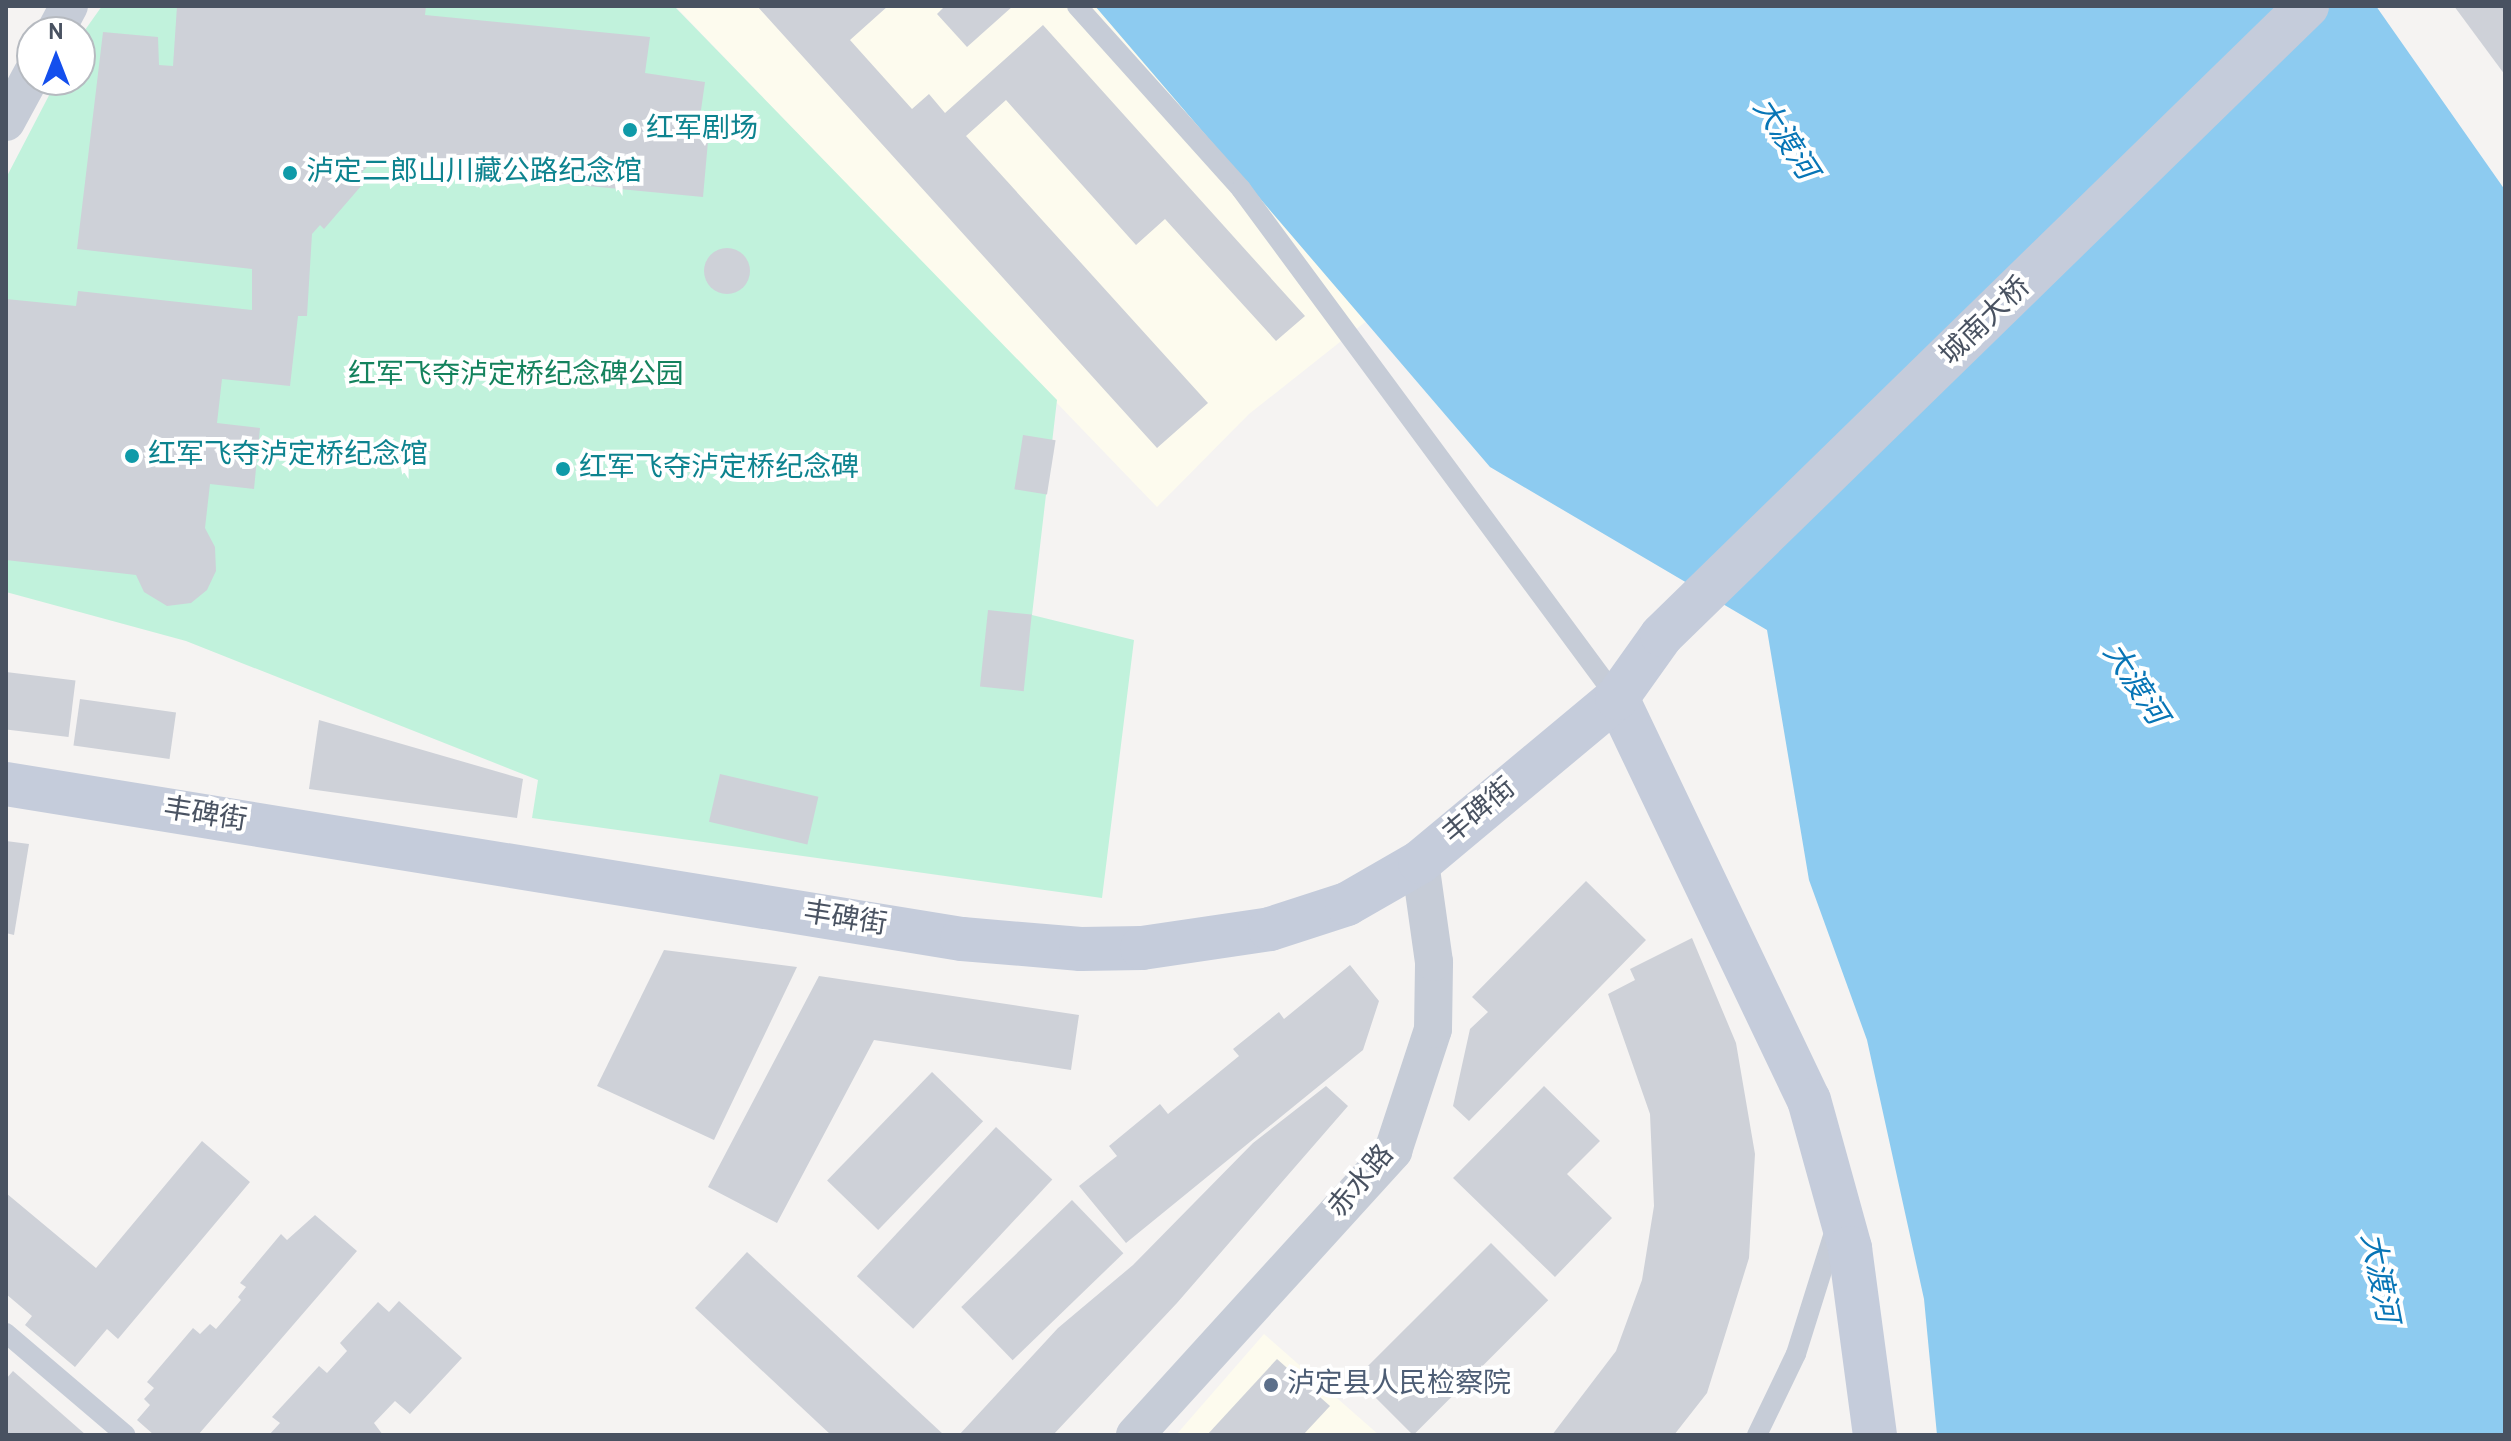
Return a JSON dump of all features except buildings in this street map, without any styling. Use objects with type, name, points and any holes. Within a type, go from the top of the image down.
[{"type":"main road","name":"城南大桥","points":[[1617,698],[1662,635],[2307,6]]},
{"type":"main road","name":"丰碑街","points":[[6,784],[962,939],[1081,949],[1142,948],[1270,929],[1347,904],[1420,862],[1617,698]]},
{"type":"main road","points":[[1617,698],[1809,1100],[1840,1211],[1864,1325],[1875,1435]]},
{"type":"street","points":[[6,122],[20,96]]},
{"type":"street","name":"赤水路","points":[[1135,1435],[1393,1151],[1433,1029],[1434,962],[1420,862]]},
{"type":"lane","points":[[1077,6],[1241,189],[1617,698]]},
{"type":"lane","points":[[1757,1435],[1796,1354],[1840,1211]]},
{"type":"lane","points":[[6,1333],[126,1435]]},
{"type":"shaded area","points":[[675,6],[1098,6],[1369,319],[1249,414],[1157,507]]},
{"type":"shaded area","name":"泸定县人民检察院","points":[[1264,1334],[1379,1435],[1176,1435]]},
{"type":"green space","name":"红军飞夺泸定桥纪念碑公园","points":[[102,6],[674,6],[1057,400],[1032,615],[1134,640],[1102,898],[532,818],[538,780],[186,641],[6,592],[6,178],[49,96],[96,96],[95,16]]},
{"type":"water","name":"大渡河","points":[[1095,6],[2376,6],[2505,190],[2505,1435],[1937,1435],[1924,1299],[1867,1040],[1809,880],[1767,630],[1490,467]]},
{"type":"place","name":"红军剧场","points":[[630,130]]},
{"type":"place","name":"泸定二郎山川藏公路纪念馆","points":[[290,173]]},
{"type":"place","name":"红军飞夺泸定桥纪念馆","points":[[132,456]]},
{"type":"place","name":"红军飞夺泸定桥纪念碑","points":[[563,469]]},
{"type":"place","name":"泸定县人民检察院","points":[[1271,1385]]}]
